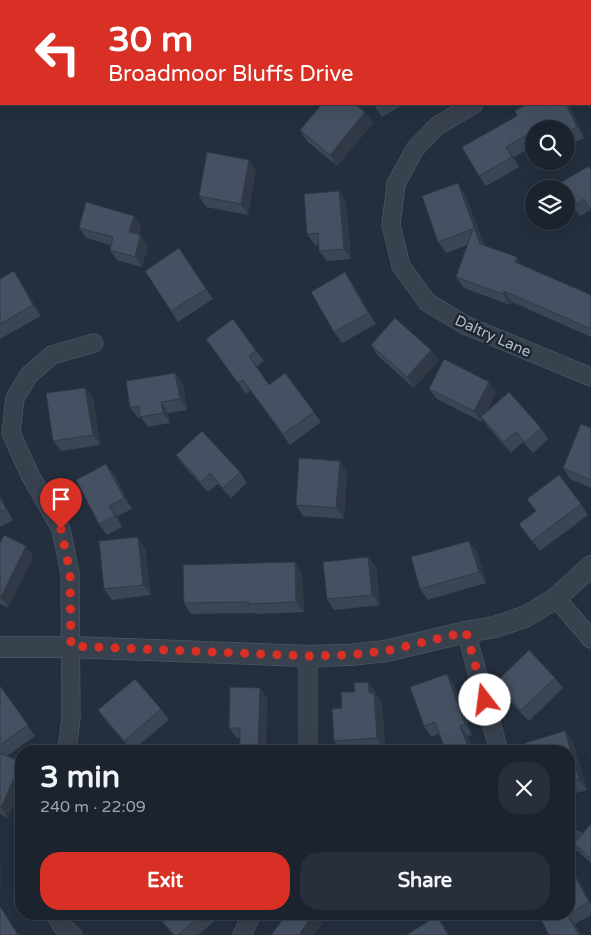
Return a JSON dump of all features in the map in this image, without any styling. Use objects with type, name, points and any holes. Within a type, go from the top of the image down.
[{"type":"street","name":"Daltry Lane","points":[[472,105],[437,126],[415,149],[396,184],[391,225],[401,266],[427,302],[465,326],[591,378]]},
{"type":"street","points":[[68,745],[71,718],[70,573],[61,529],[30,475],[10,433],[15,398],[30,375],[52,355],[94,343]]},
{"type":"street","points":[[0,647],[71,646],[308,656],[349,655],[386,651],[495,627],[527,616],[556,598],[591,566]]},
{"type":"street","points":[[556,598],[591,639]]},
{"type":"street","points":[[466,632],[497,745]]},
{"type":"street","points":[[308,656],[308,745]]},
{"type":"street","points":[[58,920],[62,926],[73,935]]},
{"type":"street","points":[[242,935],[249,920]]},
{"type":"building","points":[[321,105],[356,105],[365,112],[330,155],[300,130]]},
{"type":"building","points":[[527,105],[566,105],[574,120],[525,120],[525,136],[506,147],[512,157],[479,176],[462,147],[517,116],[515,110]]},
{"type":"building","points":[[207,152],[249,160],[241,204],[199,196]]},
{"type":"building","points":[[589,166],[591,170],[591,211],[584,199],[575,205],[575,180],[565,180]]},
{"type":"building","points":[[458,183],[480,244],[517,257],[515,262],[591,295],[591,329],[504,291],[503,294],[456,277],[473,229],[438,242],[422,196]]},
{"type":"building","points":[[339,191],[344,249],[319,251],[318,233],[307,234],[304,194]]},
{"type":"building","points":[[86,202],[134,216],[129,232],[140,235],[135,257],[110,250],[113,237],[79,228]]},
{"type":"building","points":[[179,248],[206,289],[171,311],[145,271]]},
{"type":"building","points":[[14,271],[33,305],[0,324],[0,279]]},
{"type":"building","points":[[345,272],[368,313],[334,332],[311,292]]},
{"type":"building","points":[[395,318],[431,350],[407,377],[371,345]]},
{"type":"building","points":[[233,319],[256,351],[249,356],[269,385],[285,373],[314,412],[283,434],[243,380],[238,383],[206,339]]},
{"type":"building","points":[[444,359],[489,382],[474,411],[429,389]]},
{"type":"building","points":[[175,373],[180,399],[161,402],[163,413],[140,417],[139,406],[130,407],[126,381]]},
{"type":"building","points":[[85,388],[93,435],[53,441],[46,393]]},
{"type":"building","points":[[509,392],[541,428],[525,442],[516,432],[504,442],[481,417]]},
{"type":"building","points":[[581,424],[591,428],[591,480],[563,468]]},
{"type":"building","points":[[202,431],[240,472],[223,488],[210,473],[201,482],[176,455]]},
{"type":"building","points":[[299,458],[340,461],[336,508],[296,505]]},
{"type":"building","points":[[106,464],[124,498],[109,506],[115,516],[99,524],[76,480]]},
{"type":"building","points":[[559,475],[581,504],[532,541],[519,524],[536,511],[527,499]]},
{"type":"building","points":[[0,498],[6,509],[0,512]]},
{"type":"building","points":[[4,535],[26,546],[0,597],[0,543]]},
{"type":"building","points":[[138,537],[143,585],[104,589],[99,541]]},
{"type":"building","points":[[469,541],[479,572],[420,589],[411,557]]},
{"type":"building","points":[[368,557],[372,595],[327,599],[323,562]]},
{"type":"building","points":[[295,562],[296,602],[249,604],[249,602],[184,603],[183,565]]},
{"type":"building","points":[[529,650],[555,678],[521,710],[495,683]]},
{"type":"building","points":[[447,674],[465,724],[460,726],[468,745],[444,745],[435,722],[424,726],[410,687]]},
{"type":"building","points":[[135,679],[161,709],[124,741],[98,710]]},
{"type":"building","points":[[368,682],[369,693],[374,693],[377,738],[334,741],[332,709],[342,708],[341,692],[355,692],[354,683]]},
{"type":"building","points":[[0,686],[28,725],[0,745]]},
{"type":"building","points":[[230,687],[260,688],[258,745],[240,745],[240,728],[229,728]]},
{"type":"building","points":[[565,731],[569,745],[526,745],[525,743]]},
{"type":"building","points":[[0,753],[15,759],[15,776],[0,807]]},
{"type":"building","points":[[575,765],[579,779],[575,780]]},
{"type":"building","points":[[591,824],[591,859],[575,842]]},
{"type":"building","points":[[575,876],[589,902],[575,910]]},
{"type":"building","points":[[0,906],[18,935],[0,935]]},
{"type":"building","points":[[161,920],[196,920],[178,935],[174,935]]},
{"type":"building","points":[[282,920],[310,920],[300,933],[302,935],[271,935]]},
{"type":"building","points":[[430,920],[439,920],[448,935],[406,935]]},
{"type":"building","points":[[541,920],[570,920],[579,935],[549,935]]},
{"type":"route","points":[[61,529],[70,573],[71,646],[308,656],[349,655],[386,651],[466,632],[485,700]]}]
